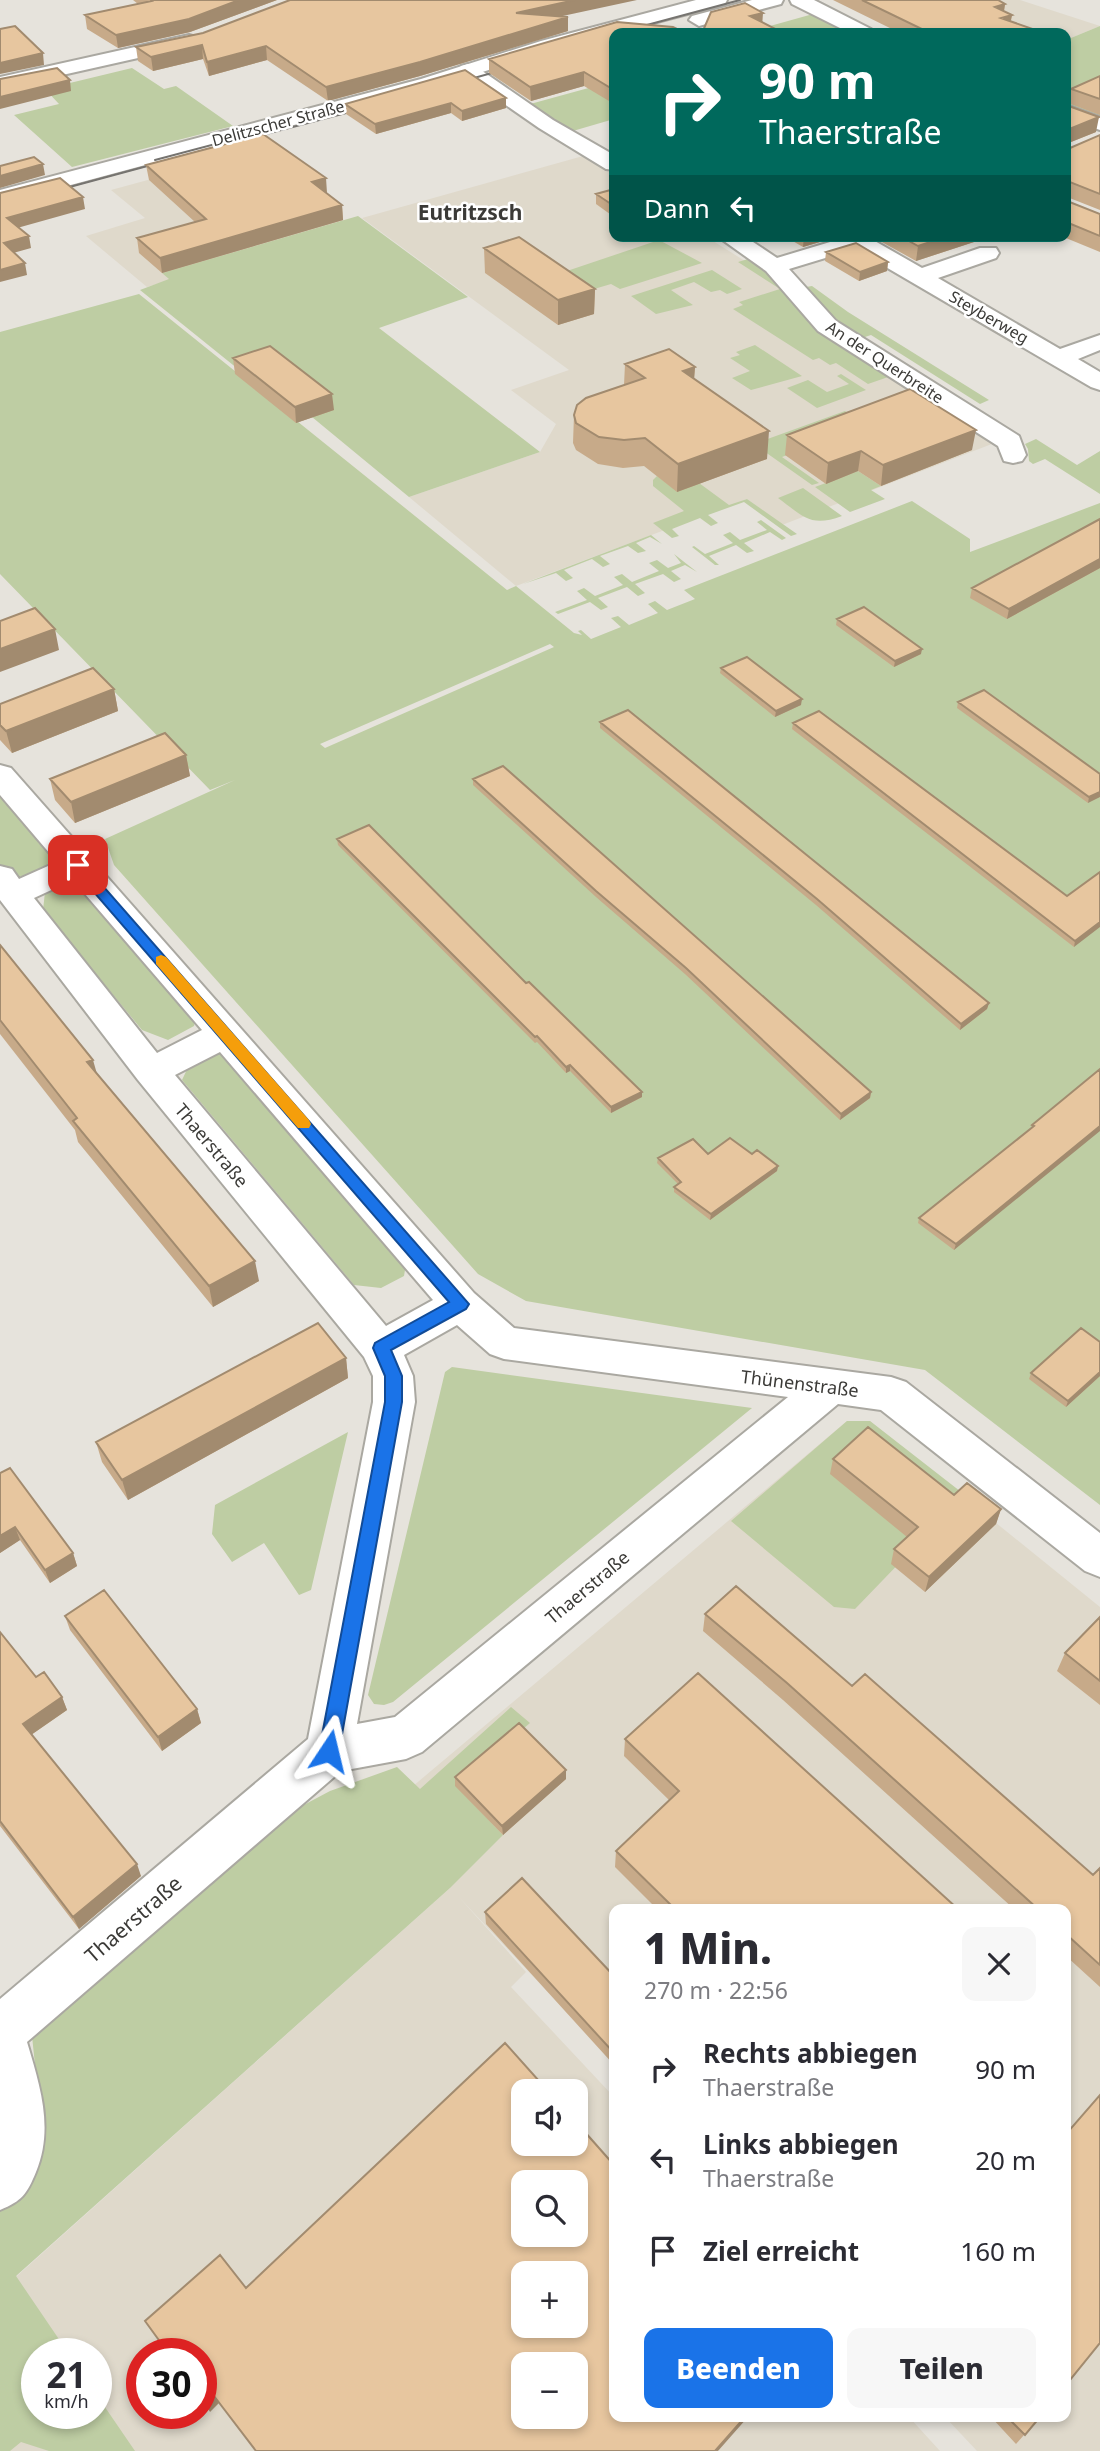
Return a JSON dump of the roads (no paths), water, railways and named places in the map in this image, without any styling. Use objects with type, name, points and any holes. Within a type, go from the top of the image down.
[{"type":"street","name":"Delitzscher Straße","points":[[612,28],[718,0]]},
{"type":"street","points":[[669,28],[774,0]]},
{"type":"street","points":[[799,0],[854,28]]},
{"type":"street","name":"Delitzscher Straße","points":[[0,210],[475,75],[548,45],[609,29]]},
{"type":"street","points":[[0,83],[209,36]]},
{"type":"street","name":"Delitzscher Straße","points":[[0,197],[475,75],[609,44]]},
{"type":"street","points":[[475,75],[546,124],[609,158]]},
{"type":"street","points":[[1071,113],[1100,124]]},
{"type":"street","name":"An der Querbreite","points":[[738,242],[774,265],[827,326],[1010,442],[1013,455]]},
{"type":"street","name":"Steyberweg","points":[[774,265],[845,242]]},
{"type":"street","name":"Steyberweg","points":[[859,242],[1100,382]]},
{"type":"street","name":"Steyberweg","points":[[919,277],[988,253]]},
{"type":"street","points":[[1058,358],[1100,342]]},
{"type":"street","points":[[0,775],[460,1304],[381,1348]]},
{"type":"street","name":"Thaerstraße","points":[[78,865],[7,885],[151,1071],[381,1348],[393,1376],[394,1402],[329,1751]]},
{"type":"street","points":[[151,1071],[225,1034]]},
{"type":"street","name":"Thünenstraße","points":[[460,1304],[504,1343],[891,1394],[1100,1558]]},
{"type":"street","name":"Thaerstraße","points":[[0,2032],[329,1751],[406,1737],[829,1387]]},
{"type":"street","points":[[0,2038],[21,2117],[12,2170],[0,2183]]},
{"type":"tram line","points":[[636,28],[740,0]]},
{"type":"tram line","points":[[456,83],[510,68]]},
{"type":"tram line","points":[[247,139],[365,108]]},
{"type":"tram line","points":[[155,160],[257,133]]},
{"type":"tram line","points":[[51,192],[166,161]]},
{"type":"district","name":"Eutritzsch","points":[[470,212]]}]
